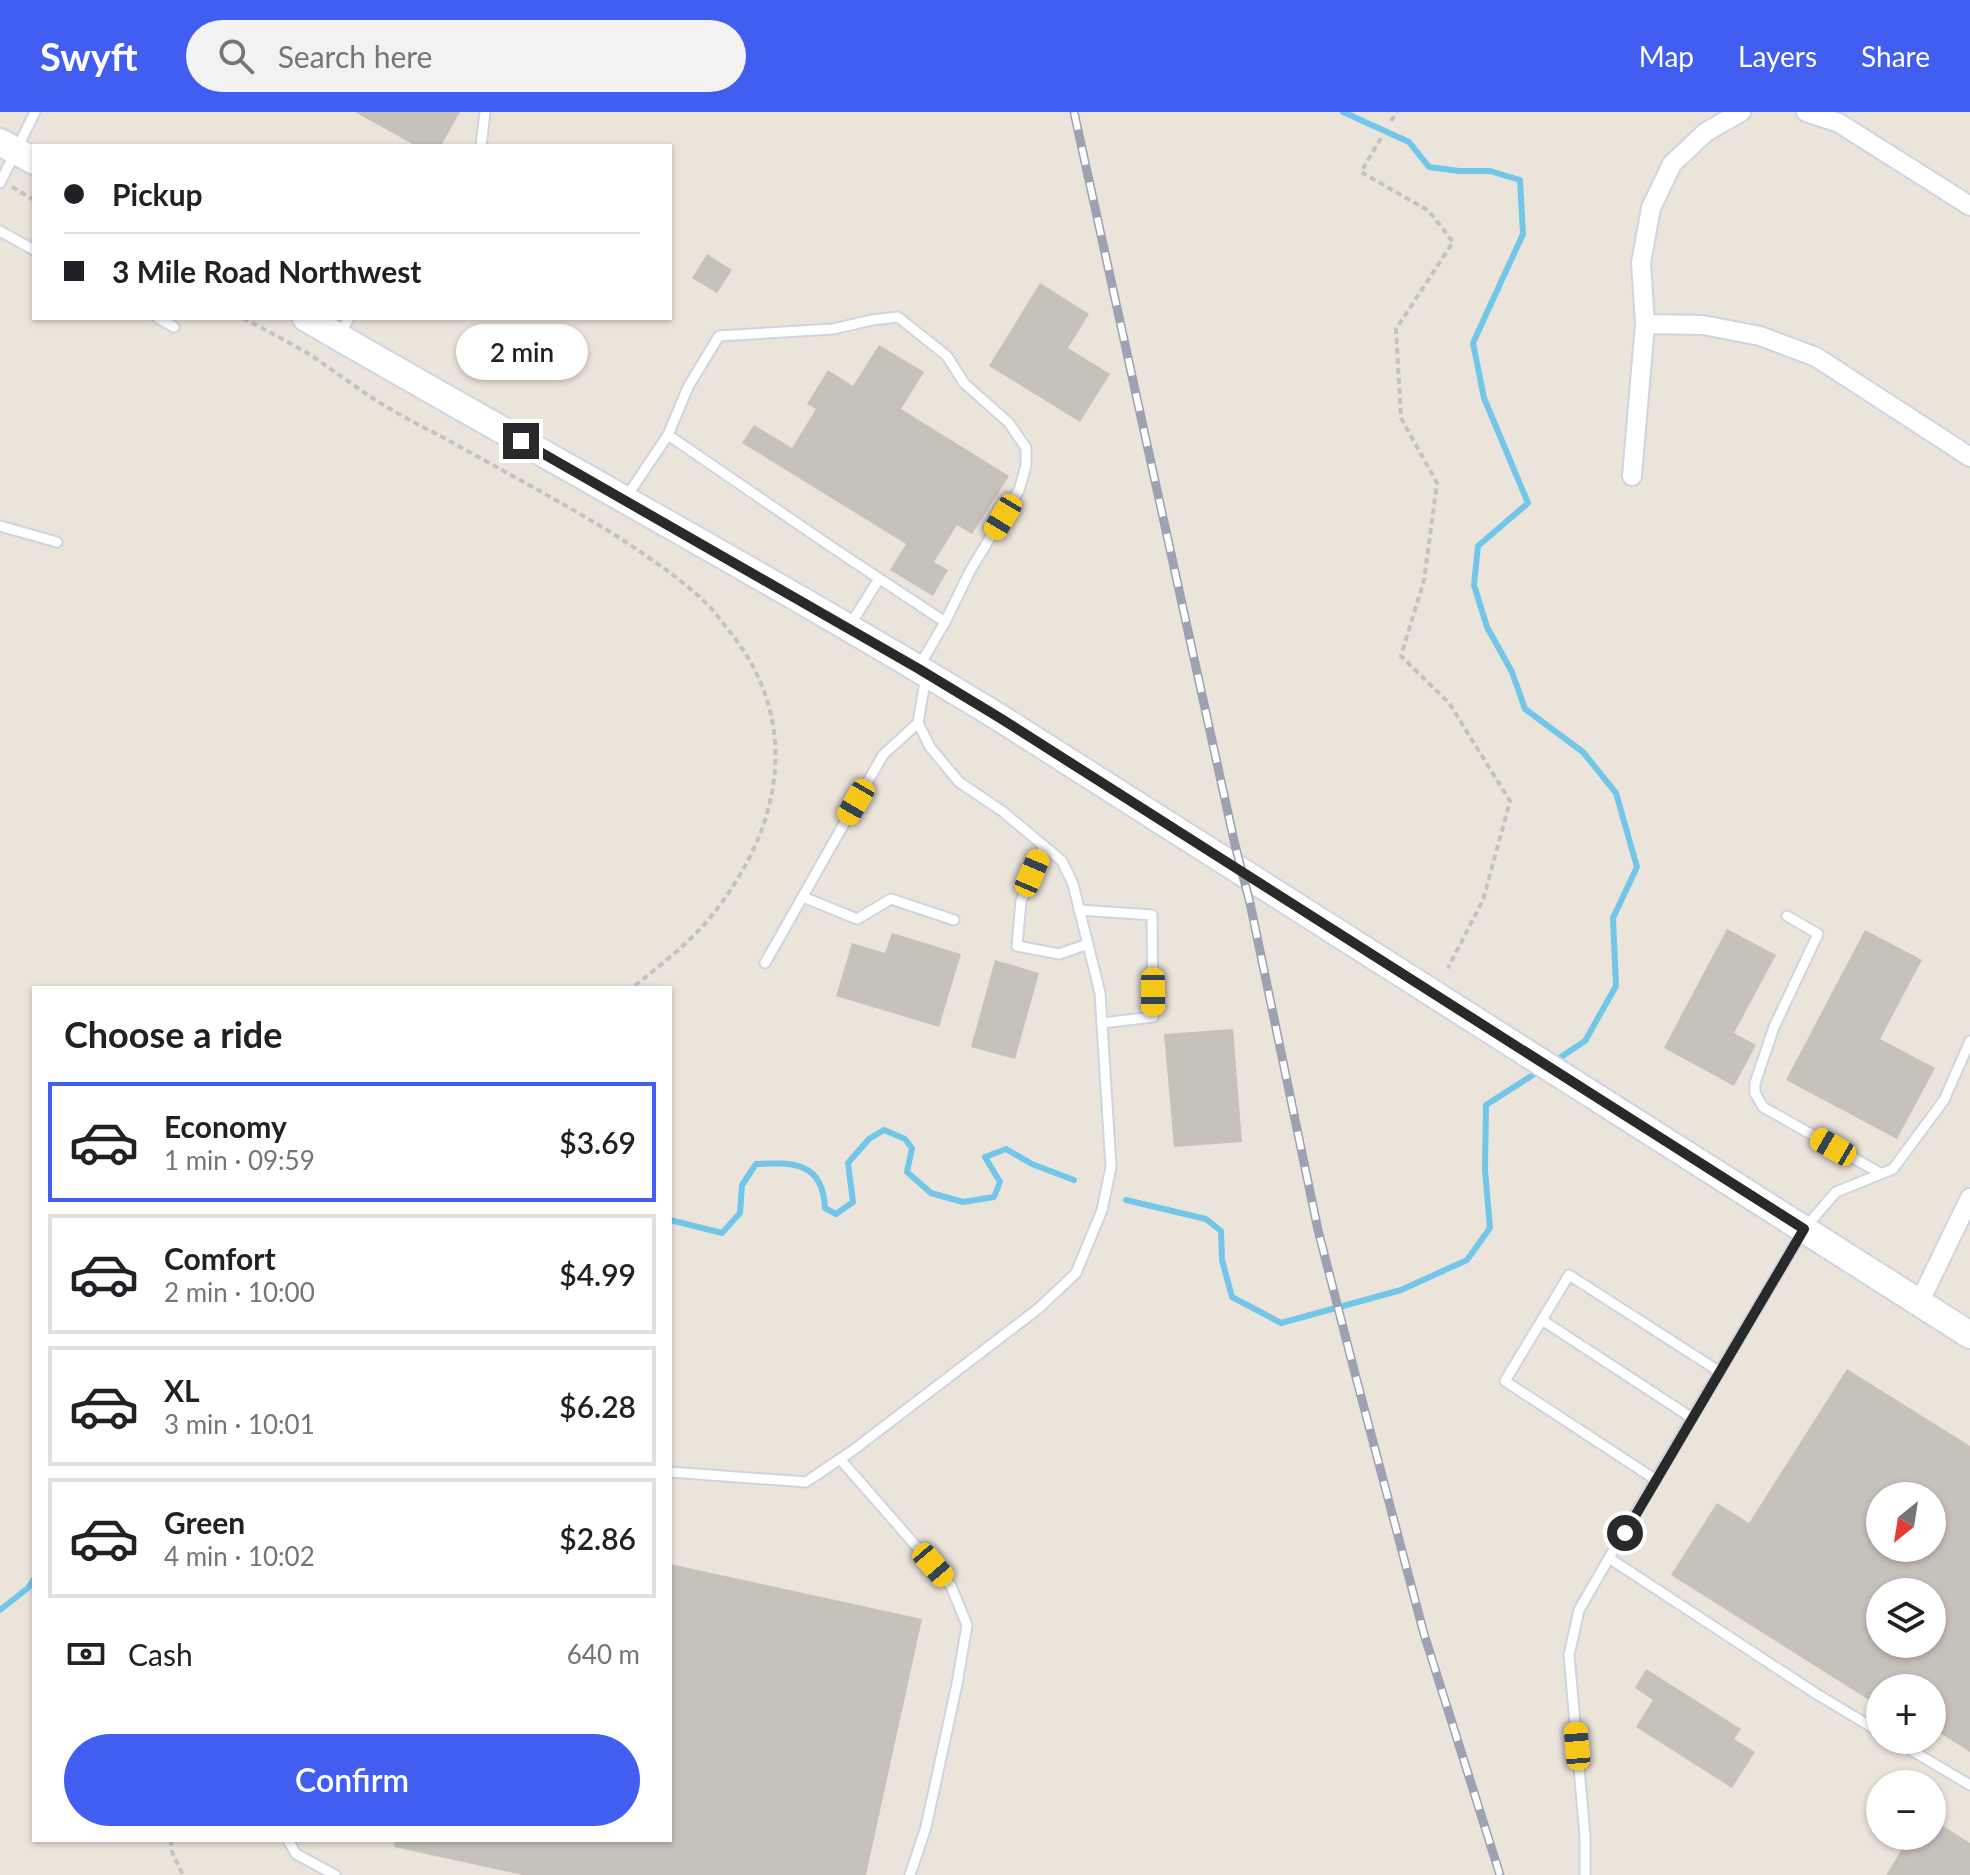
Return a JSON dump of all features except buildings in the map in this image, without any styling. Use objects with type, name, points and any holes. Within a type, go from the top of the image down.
[{"type":"main road","points":[[314,320],[344,328],[625,499],[922,671],[1970,1335]]},
{"type":"street","points":[[1632,476],[1645,324],[1641,263],[1651,208],[1672,164],[1706,132],[1741,112]]},
{"type":"street","points":[[1806,112],[1839,123],[1970,206]]},
{"type":"street","points":[[1645,324],[1703,325],[1760,336],[1816,357],[1970,457]]},
{"type":"street","points":[[1919,1303],[1970,1198]]},
{"type":"lane","points":[[0,183],[35,112]]},
{"type":"lane","points":[[481,144],[485,112]]},
{"type":"lane","points":[[0,231],[32,249]]},
{"type":"lane","points":[[625,499],[668,435],[688,387],[719,336],[833,329],[898,317],[947,356],[964,383],[1009,423],[1026,448],[1026,466],[1019,490],[970,571],[922,671],[918,723],[930,747],[959,782],[1002,811],[1062,861],[1073,884],[1100,993],[1111,1167],[1102,1210],[1076,1273],[1039,1308],[840,1459],[806,1482],[672,1472]]},
{"type":"lane","points":[[162,320],[174,327]]},
{"type":"lane","points":[[668,435],[945,622]]},
{"type":"lane","points":[[0,526],[57,542]]},
{"type":"lane","points":[[848,628],[879,579]]},
{"type":"lane","points":[[765,963],[883,755],[918,723]]},
{"type":"lane","points":[[1044,846],[1021,901],[1017,946],[1059,954],[1088,944]]},
{"type":"lane","points":[[803,897],[857,919],[891,899],[954,920]]},
{"type":"lane","points":[[1079,910],[1152,915],[1153,1017],[1102,1023]]},
{"type":"lane","points":[[1787,916],[1818,934],[1774,1027],[1755,1083],[1755,1093],[1763,1107],[1880,1173]]},
{"type":"lane","points":[[1585,1875],[1585,1836],[1569,1655],[1579,1610],[1804,1229],[1836,1192],[1893,1169],[1944,1100],[1970,1041]]},
{"type":"lane","points":[[1656,1480],[1505,1381],[1569,1275],[1720,1372]]},
{"type":"lane","points":[[1542,1320],[1692,1418]]},
{"type":"lane","points":[[840,1459],[951,1586],[967,1625],[926,1827],[910,1875]]},
{"type":"lane","points":[[1609,1558],[1866,1724]]},
{"type":"lane","points":[[1918,1754],[1970,1785]]},
{"type":"lane","points":[[289,1842],[296,1854],[335,1875]]},
{"type":"path","points":[[1391,121],[1397,112]]},
{"type":"path","points":[[1381,138],[1361,172],[1429,211],[1453,242],[1396,329],[1401,418],[1437,483],[1424,580],[1401,656],[1449,703],[1510,801],[1483,900],[1448,968]]},
{"type":"path","points":[[16,190],[32,199]]},
{"type":"path","points":[[247,320],[310,355],[378,401],[578,512],[657,562],[708,605],[742,646],[762,681],[771,716],[776,750],[771,804],[762,832],[730,892],[707,922],[634,986]]},
{"type":"path","points":[[171,1842],[172,1852],[183,1875]]},
{"type":"waterway","points":[[1343,112],[1409,142],[1429,167],[1490,171],[1520,180],[1523,234],[1473,343],[1484,398],[1528,503],[1478,546],[1474,585],[1487,627],[1512,672],[1525,709],[1583,752],[1616,793],[1637,867],[1613,918],[1616,986],[1585,1041],[1552,1063]]},
{"type":"waterway","points":[[1126,1200],[1206,1219],[1221,1231],[1222,1260],[1232,1297],[1281,1323],[1401,1290],[1467,1260],[1490,1228],[1485,1170],[1486,1105],[1539,1071]]},
{"type":"waterway","points":[[672,1220],[722,1233],[740,1213],[742,1185],[756,1164],[770,1163],[794,1165],[812,1173],[819,1181],[825,1208],[836,1214],[853,1202],[848,1163],[869,1139],[884,1130],[905,1139],[912,1148],[907,1172],[931,1193],[963,1202],[994,1197],[1000,1182],[985,1157],[1006,1149],[1032,1164],[1074,1180]]},
{"type":"waterway","points":[[0,1610],[32,1582]]},
{"type":"railway","points":[[1074,112],[1250,903],[1318,1230],[1424,1634],[1500,1875]]},
{"type":"route","points":[[521,441],[1000,718],[1804,1229],[1625,1533]]}]
